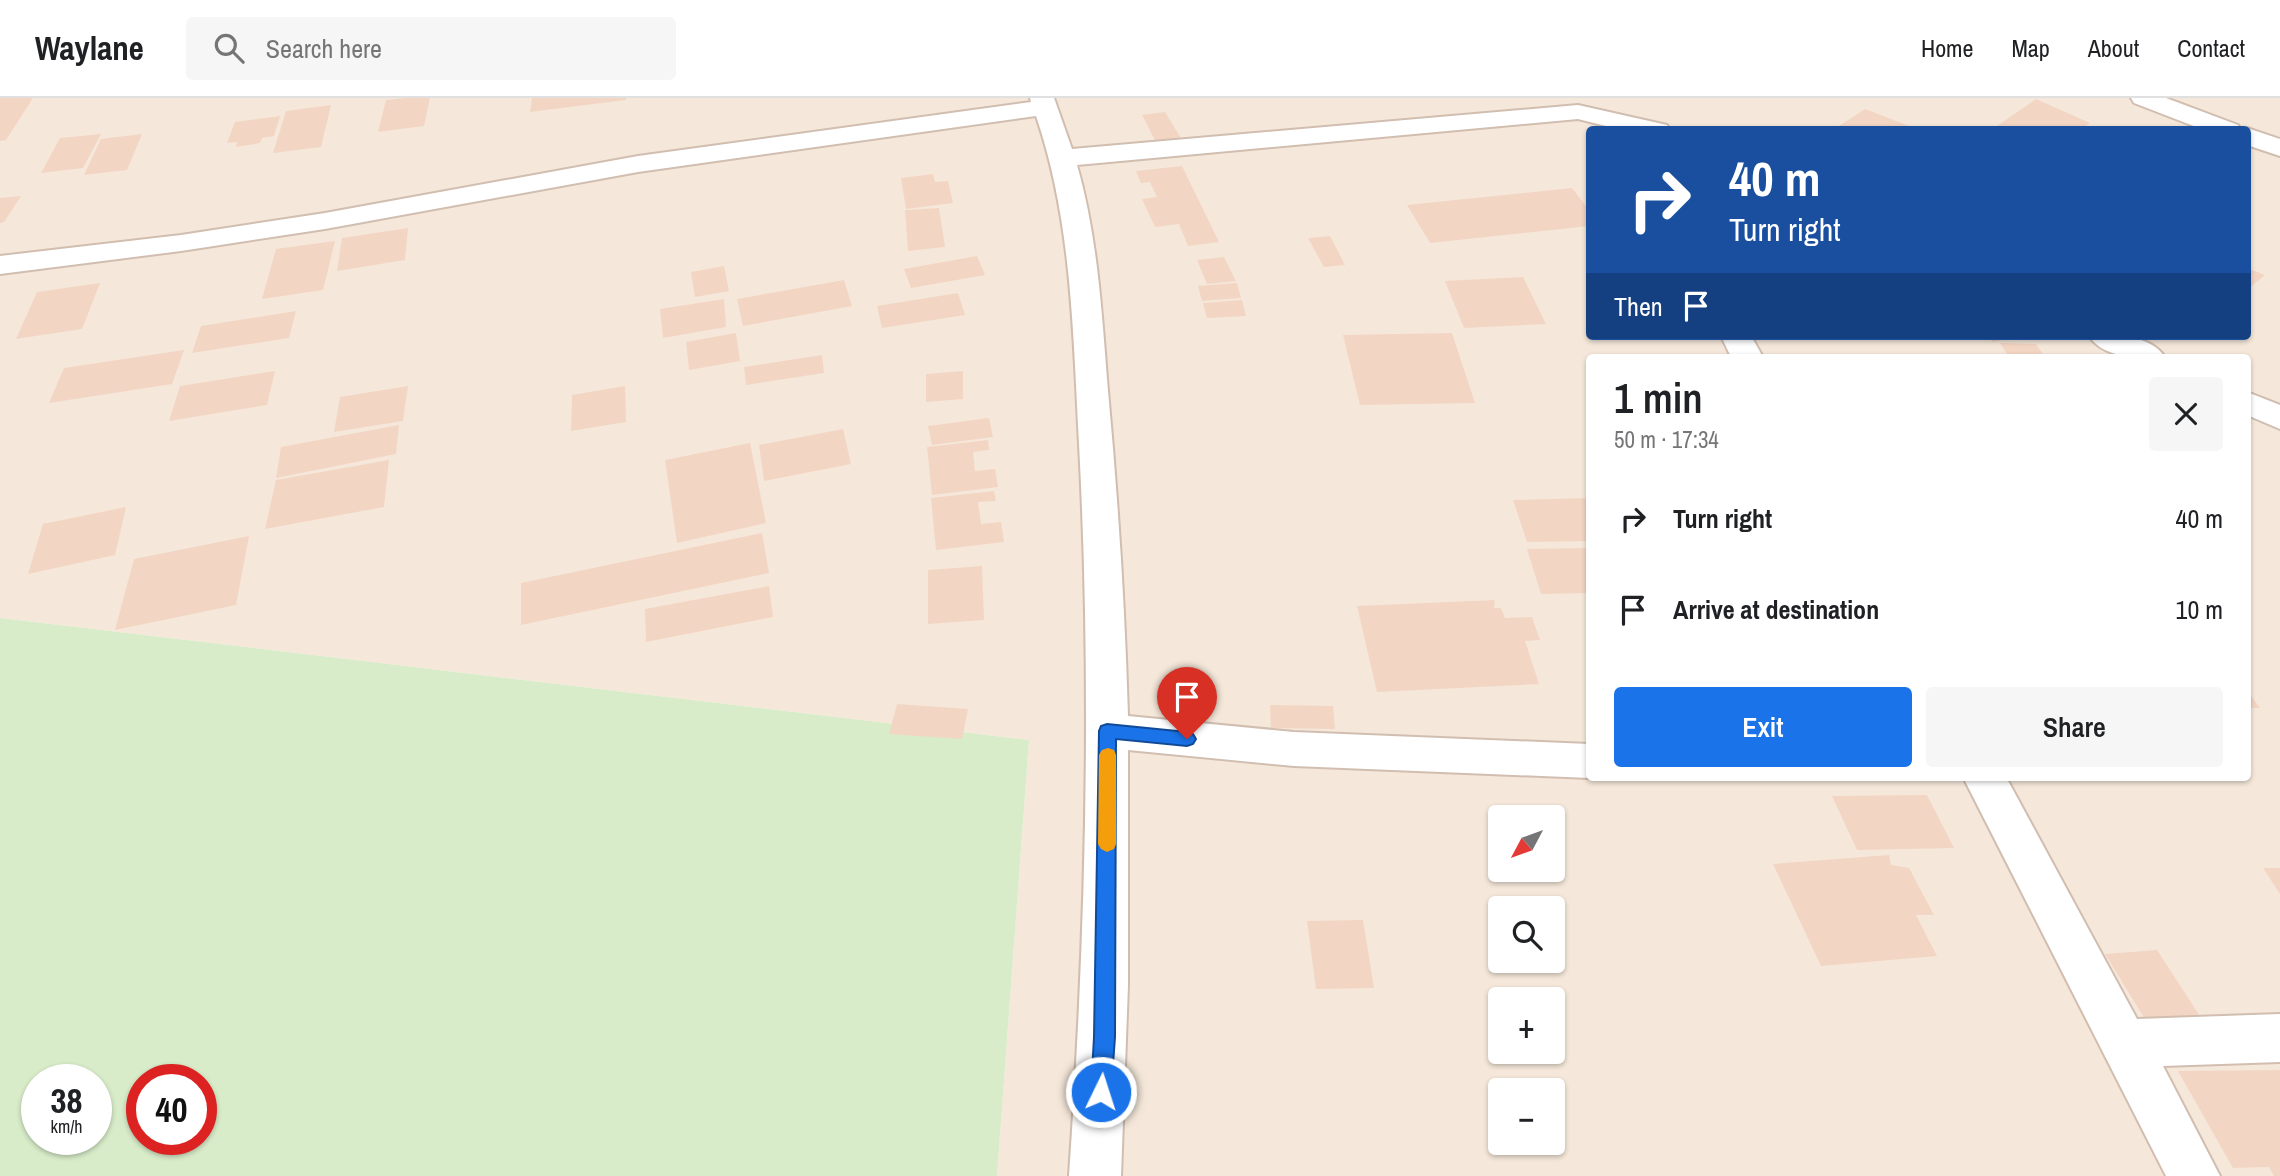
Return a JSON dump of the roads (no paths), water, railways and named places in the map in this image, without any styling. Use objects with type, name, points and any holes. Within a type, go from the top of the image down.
[{"type":"street","points":[[2143,98],[2218,126]]},
{"type":"street","points":[[0,265],[181,243],[326,221],[638,164],[1044,103],[1063,158],[1082,266],[1105,615],[1107,731],[1104,1037],[1095,1176]]},
{"type":"street","points":[[1063,158],[1572,105],[1644,126]]},
{"type":"street","points":[[1572,105],[1606,126]]},
{"type":"street","points":[[2251,137],[2280,148]]},
{"type":"street","points":[[2113,340],[2143,354]]},
{"type":"street","points":[[2251,404],[2280,418]]},
{"type":"street","points":[[1107,731],[1294,749],[1586,761]]},
{"type":"street","points":[[1986,781],[2194,1176]]},
{"type":"street","points":[[2124,1043],[2280,1038]]}]
